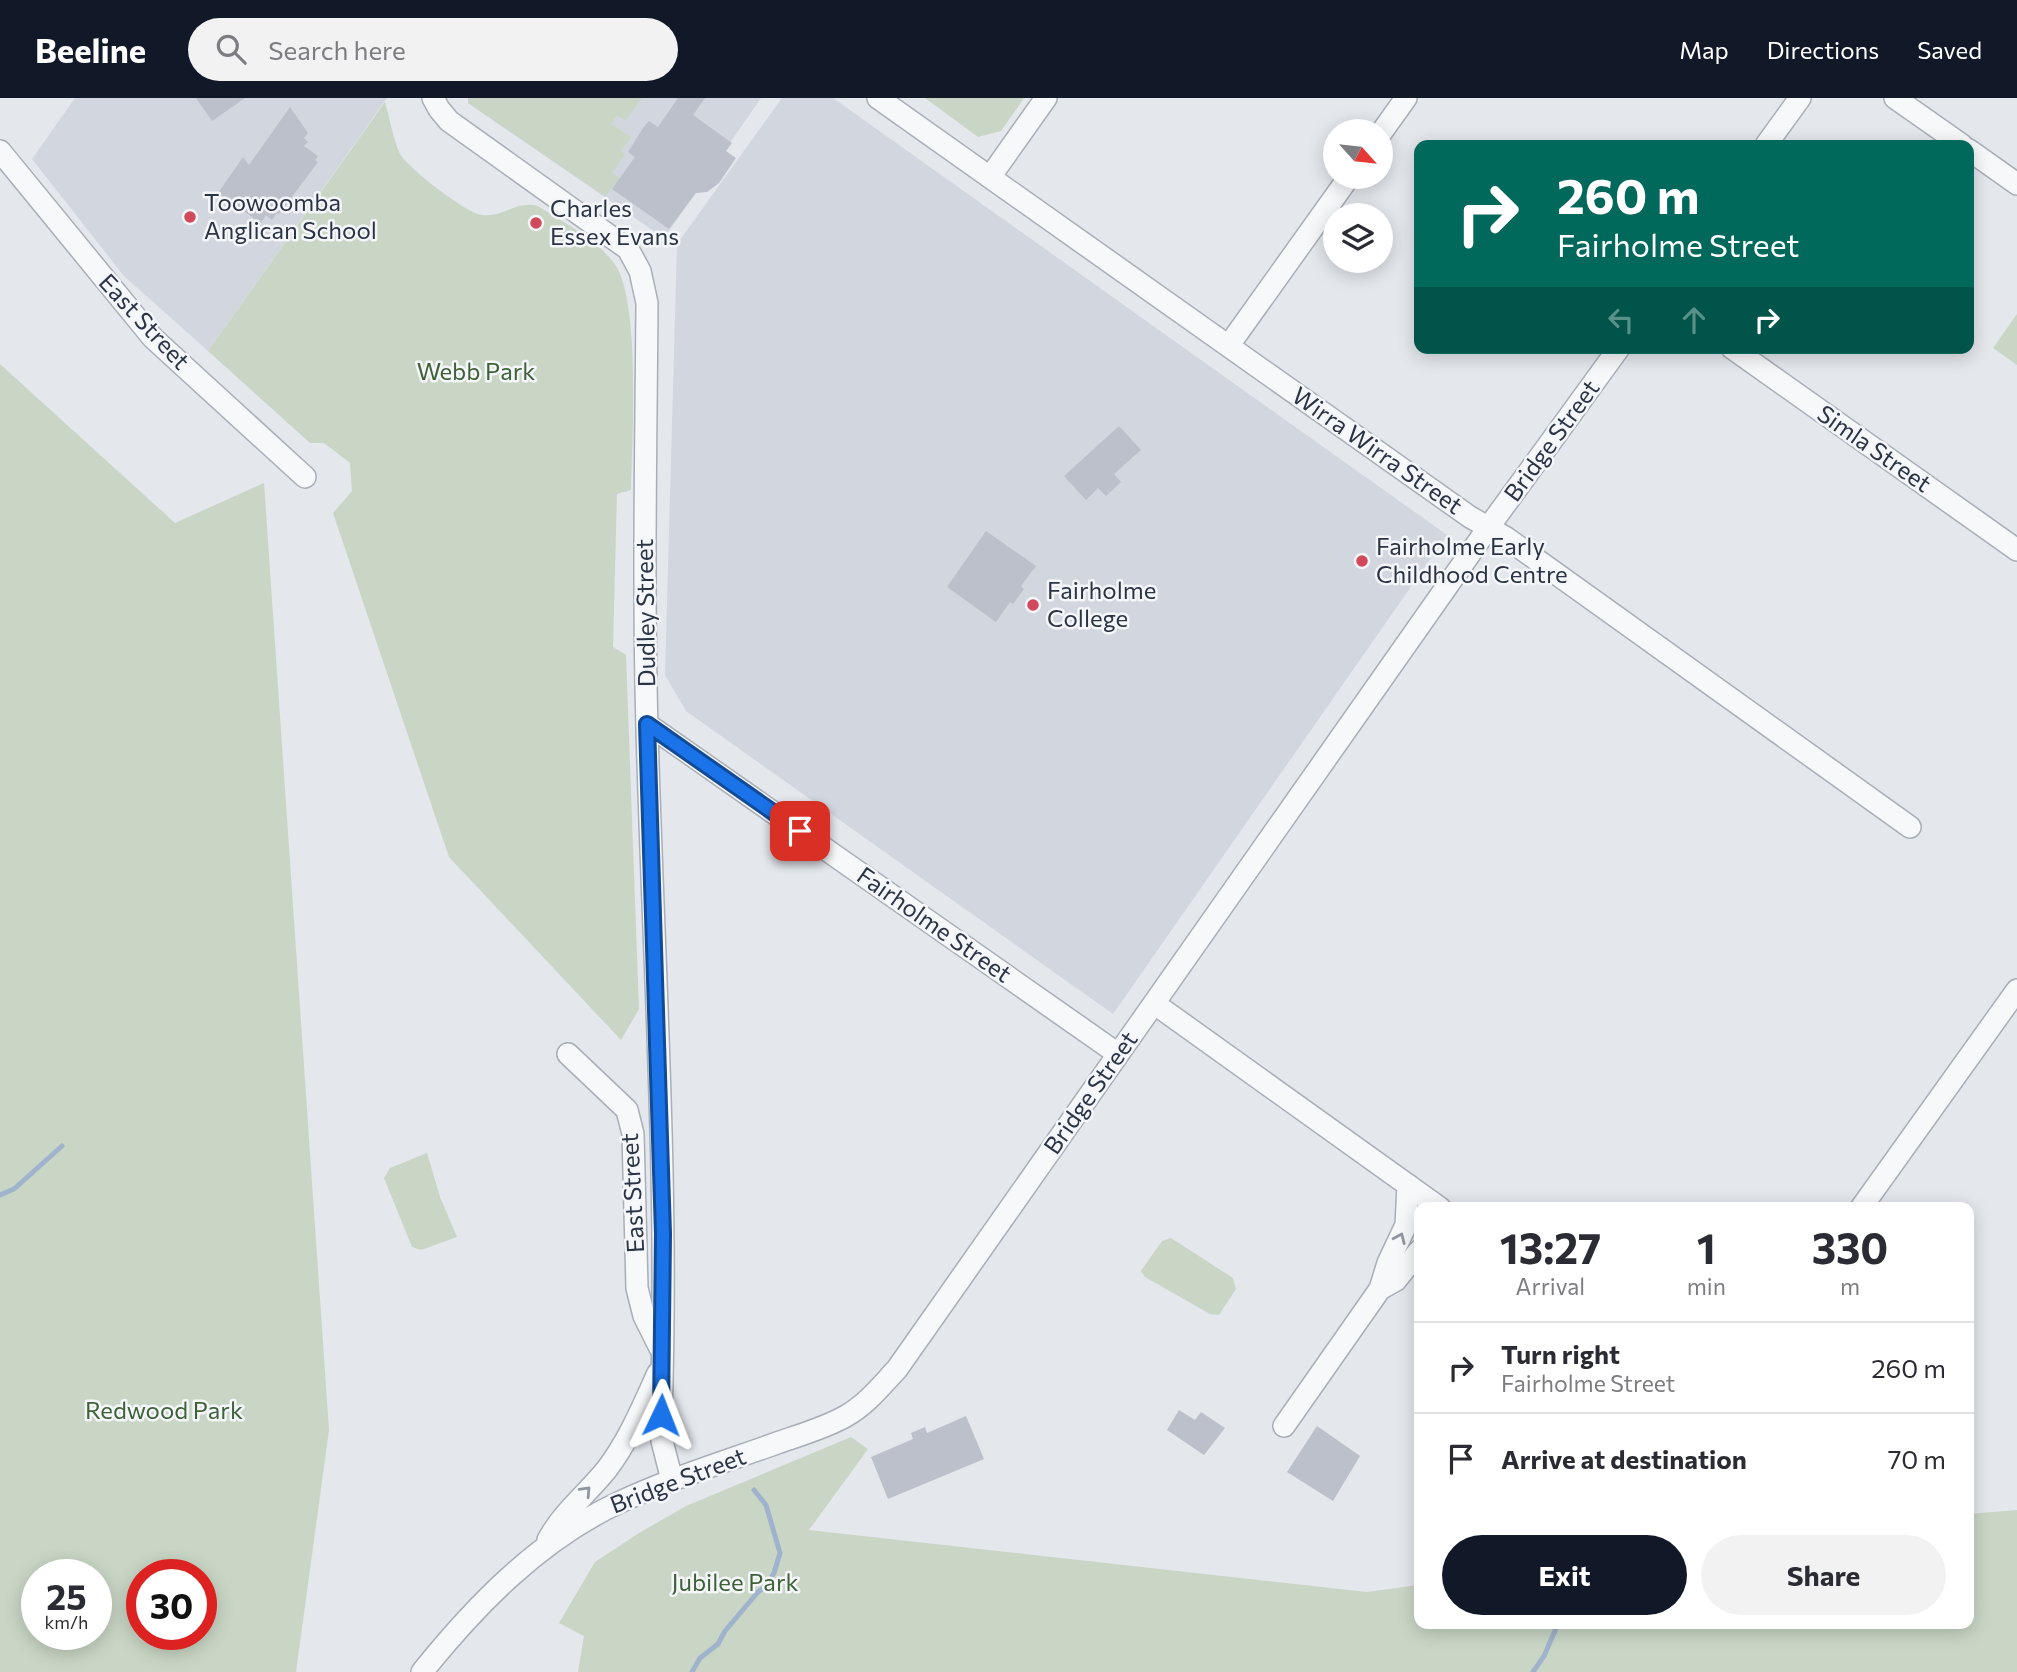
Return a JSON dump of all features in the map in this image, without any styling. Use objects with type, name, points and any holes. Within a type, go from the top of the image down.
[{"type":"street","name":"Dudley Street","points":[[433,98],[449,121],[615,237],[628,249],[640,271],[646,303],[647,724],[663,1234],[662,1441],[672,1480]]},
{"type":"street","name":"Wirra Wirra Street","points":[[878,98],[1488,528],[1505,537],[1910,827]]},
{"type":"street","points":[[989,177],[1046,98]]},
{"type":"street","points":[[1391,119],[1406,98]]},
{"type":"street","points":[[1770,140],[1800,98]]},
{"type":"street","points":[[1895,98],[1955,140]]},
{"type":"street","name":"East Street","points":[[0,151],[153,338],[305,477]]},
{"type":"street","points":[[1974,154],[2017,184]]},
{"type":"street","points":[[1229,345],[1340,189]]},
{"type":"street","name":"Bridge Street","points":[[422,1672],[465,1623],[545,1545],[586,1519],[672,1480],[848,1415],[870,1398],[897,1369],[1488,528],[1615,354]]},
{"type":"street","name":"Simla Street","points":[[1740,354],[2017,550]]},
{"type":"street","name":"Fairholme Street","points":[[647,724],[1118,1054]]},
{"type":"street","points":[[1865,1202],[2017,990]]},
{"type":"street","points":[[1155,1004],[1432,1202]]},
{"type":"street","name":"East Street","points":[[568,1054],[627,1110],[633,1134],[638,1288],[644,1316],[663,1358]]},
{"type":"street","points":[[1284,1426],[1380,1289],[1388,1263],[1406,1226],[1408,1185]]},
{"type":"street","points":[[1380,1289],[1396,1280],[1414,1257]]},
{"type":"street","points":[[545,1545],[558,1521],[605,1471],[621,1448],[663,1358]]},
{"type":"shaded area","name":"Toowoomba Anglican School","points":[[75,98],[387,98],[208,351],[124,276],[32,159]]},
{"type":"shaded area","points":[[468,98],[761,98],[664,238],[468,103]]},
{"type":"shaded area","name":"Fairholme College","points":[[782,98],[833,98],[1447,535],[1113,1014],[686,711],[665,675],[677,244]]},
{"type":"green space","points":[[468,98],[642,98],[625,121],[617,115],[611,124],[631,137],[621,151],[624,155],[612,173],[620,178],[605,196],[468,103]]},
{"type":"green space","points":[[925,98],[1024,98],[1001,131],[978,137]]},
{"type":"green space","name":"Webb Park","points":[[385,102],[400,154],[438,189],[481,215],[496,214],[523,205],[538,206],[598,246],[614,263],[623,281],[632,338],[633,439],[631,490],[617,494],[613,647],[626,655],[639,1009],[621,1040],[449,857],[333,513],[352,491],[350,463],[324,443],[310,443],[208,351]]},
{"type":"green space","points":[[2017,314],[2017,365],[1993,348]]},
{"type":"green space","name":"Redwood Park","points":[[0,364],[175,523],[264,483],[329,1430],[296,1672],[0,1672]]},
{"type":"green space","points":[[427,1153],[440,1197],[457,1237],[421,1250],[412,1247],[384,1178],[390,1168]]},
{"type":"green space","points":[[1171,1238],[1233,1278],[1236,1289],[1219,1315],[1210,1314],[1145,1277],[1141,1271],[1162,1241]]},
{"type":"green space","name":"Jubilee Park","points":[[851,1437],[868,1449],[809,1530],[1367,1592],[1414,1586],[1414,1629],[1974,1629],[1974,1514],[2017,1510],[2017,1672],[578,1672],[584,1636],[559,1623],[595,1562],[686,1506]]},
{"type":"building","points":[[196,98],[245,98],[212,121]]},
{"type":"building","points":[[678,98],[705,98],[693,115],[732,143],[726,151],[736,158],[719,183],[707,192],[696,193],[669,229],[612,189],[635,157],[628,152],[643,128],[649,121],[658,127]]},
{"type":"building","points":[[290,107],[308,133],[304,138],[308,142],[304,146],[318,156],[315,160],[318,162],[279,214],[272,220],[266,215],[261,223],[218,193],[243,157],[249,165]]},
{"type":"building","points":[[1119,426],[1141,450],[1114,474],[1121,482],[1106,496],[1098,488],[1086,500],[1064,476]]},
{"type":"building","points":[[986,531],[1036,566],[1021,586],[1024,589],[1013,604],[1010,602],[996,622],[947,587]]},
{"type":"building","points":[[1179,1410],[1195,1420],[1201,1412],[1225,1428],[1204,1455],[1167,1430]]},
{"type":"building","points":[[966,1416],[984,1459],[888,1499],[871,1457],[913,1439],[911,1433],[925,1427],[927,1433]]},
{"type":"building","points":[[1317,1426],[1360,1456],[1333,1501],[1287,1472]]},
{"type":"waterway","points":[[0,1195],[14,1189],[62,1146]]},
{"type":"waterway","points":[[692,1672],[700,1658],[718,1644],[725,1631],[766,1586],[774,1573],[780,1553],[766,1505],[754,1490]]},
{"type":"waterway","points":[[1533,1672],[1544,1656],[1556,1629]]},
{"type":"place","name":"Toowoomba Anglican School","points":[[190,217]]},
{"type":"place","name":"Charles Essex Evans","points":[[536,223]]},
{"type":"place","name":"Fairholme Early Childhood Centre","points":[[1362,561]]},
{"type":"place","name":"Fairholme College","points":[[1033,605]]},
{"type":"route","points":[[661,1415],[663,1234],[647,724],[800,831]]}]
